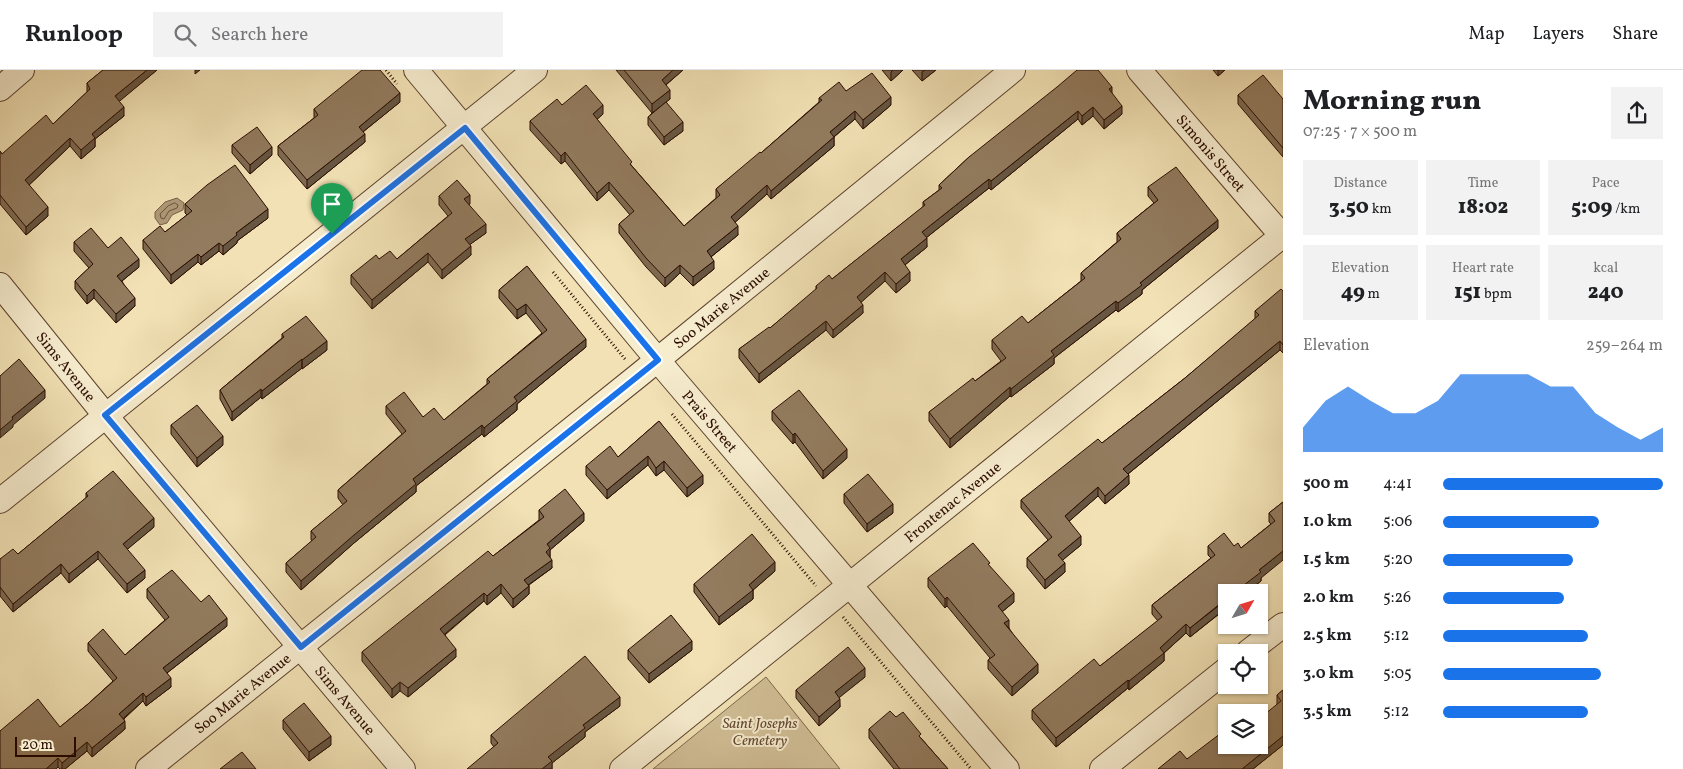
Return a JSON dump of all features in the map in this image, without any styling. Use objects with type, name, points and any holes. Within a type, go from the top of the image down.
[{"type":"street","points":[[0,88],[22,70]]},
{"type":"street","name":"Prais Street","points":[[416,70],[658,360],[1007,769]]},
{"type":"street","points":[[0,501],[535,70]]},
{"type":"street","name":"Soo Marie Avenue","points":[[148,769],[658,360],[1013,70]]},
{"type":"street","name":"Simonis Street","points":[[1140,70],[1283,236]]},
{"type":"street","name":"Frontenac Avenue","points":[[622,769],[1283,236]]},
{"type":"street","name":"Sims Avenue","points":[[0,285],[105,415],[403,769]]},
{"type":"street","points":[[1258,644],[1283,625]]},
{"type":"street","points":[[1102,769],[1218,676]]},
{"type":"path","points":[[671,413],[971,769]]},
{"type":"green space","name":"Saint Josephs Cemetery","points":[[766,677],[840,769],[653,769]]},
{"type":"water","points":[[177,198],[184,203],[183,210],[172,215],[167,223],[160,225],[155,218],[155,212],[165,202]]},
{"type":"building","points":[[103,70],[147,70],[115,96],[124,107],[92,134],[95,138],[81,150],[70,138],[25,180],[48,207],[26,227],[0,195],[0,151],[2,154],[46,115],[53,124],[90,89],[87,83]]},
{"type":"building","points":[[362,70],[380,70],[400,93],[359,127],[365,134],[307,180],[278,146],[318,115],[314,109]]},
{"type":"building","points":[[624,70],[673,70],[662,80],[670,90],[652,104]]},
{"type":"building","points":[[1077,70],[1098,70],[1112,87],[1109,89],[1122,106],[1104,120],[1093,107],[1082,116],[1078,111],[991,181],[989,179],[922,232],[927,238],[901,259],[910,272],[896,284],[885,272],[857,297],[863,305],[833,330],[826,321],[759,374],[739,349],[770,328],[817,288],[816,286],[829,275],[832,279],[925,205],[923,202],[942,188],[939,185],[969,157]]},
{"type":"building","points":[[872,73],[891,97],[863,120],[855,111],[830,132],[834,137],[771,191],[767,185],[731,217],[738,226],[707,251],[714,261],[693,277],[680,265],[665,278],[619,224],[634,211],[609,182],[597,193],[565,152],[561,156],[530,121],[557,99],[562,105],[586,85],[603,105],[593,114],[632,162],[630,164],[684,226],[720,195],[716,189],[822,100],[819,98],[839,82],[846,91]]},
{"type":"building","points":[[1263,75],[1283,99],[1283,148],[1238,95]]},
{"type":"building","points":[[666,102],[683,122],[664,137],[648,117]]},
{"type":"building","points":[[257,127],[272,147],[250,165],[232,145]]},
{"type":"building","points":[[235,165],[268,209],[236,233],[237,235],[223,246],[219,243],[201,257],[198,254],[171,275],[143,240],[160,226],[165,232],[192,211],[185,204]]},
{"type":"building","points":[[1176,167],[1218,220],[1140,283],[1142,285],[1118,303],[1116,301],[1051,351],[1054,355],[1011,389],[1010,387],[950,439],[929,412],[973,378],[975,381],[1006,358],[992,340],[1022,316],[1028,323],[1085,278],[1081,273],[1121,239],[1117,233],[1158,200],[1148,187]]},
{"type":"building","points":[[457,180],[470,195],[464,199],[486,224],[465,239],[471,246],[442,270],[428,253],[372,300],[351,275],[376,255],[379,259],[390,251],[397,259],[452,213],[439,196]]},
{"type":"building","points":[[91,228],[108,248],[121,237],[139,259],[117,276],[135,298],[116,314],[94,289],[87,296],[75,281],[93,264],[74,242]]},
{"type":"building","points":[[527,266],[586,339],[514,397],[517,401],[484,428],[482,425],[413,479],[416,484],[301,581],[286,563],[316,537],[311,531],[347,501],[338,490],[406,431],[386,406],[404,392],[423,417],[434,408],[444,420],[490,382],[487,379],[547,330],[526,304],[517,310],[499,290]]},
{"type":"building","points":[[1281,289],[1283,291],[1283,345],[1280,341],[1123,469],[1129,475],[1105,496],[1098,487],[1065,516],[1081,536],[1058,555],[1065,563],[1045,580],[1027,558],[1052,537],[1021,500],[1098,439],[1102,443],[1185,378],[1259,315],[1255,311]]},
{"type":"building","points":[[306,316],[327,341],[232,412],[220,390],[284,337],[282,334]]},
{"type":"building","points":[[19,359],[45,390],[12,417],[13,419],[0,430],[0,376]]},
{"type":"building","points":[[799,390],[847,449],[823,471],[795,433],[793,435],[772,411]]},
{"type":"building","points":[[197,405],[223,436],[197,458],[171,425]]},
{"type":"building","points":[[659,421],[703,475],[687,488],[664,461],[656,468],[648,456],[607,490],[586,466],[610,446],[618,457]]},
{"type":"building","points":[[113,471],[154,518],[123,544],[145,570],[127,584],[98,551],[69,574],[61,564],[13,604],[0,587],[0,559],[13,549],[18,554],[88,496],[86,493]]},
{"type":"building","points":[[868,474],[893,504],[867,524],[844,494]]},
{"type":"building","points":[[565,489],[584,513],[547,544],[550,548],[546,552],[552,560],[524,580],[529,586],[513,599],[501,584],[487,596],[484,593],[440,629],[456,649],[408,688],[400,682],[392,689],[362,652],[488,551],[493,556],[544,517],[539,510]]},
{"type":"building","points":[[1283,502],[1283,551],[1259,570],[1261,572],[1245,584],[1218,584],[1218,605],[1190,628],[1186,624],[1160,648],[1164,653],[1056,738],[1032,710],[1094,659],[1100,666],[1162,617],[1152,605],[1215,555],[1208,546],[1224,533],[1234,546],[1238,543],[1241,548],[1275,521],[1269,513]]},
{"type":"building","points":[[752,534],[775,562],[749,585],[753,590],[719,617],[694,584]]},
{"type":"building","points":[[973,543],[990,563],[988,564],[1014,593],[998,606],[1009,620],[1004,623],[1038,664],[1012,687],[988,660],[995,655],[947,597],[945,599],[928,578]]},
{"type":"building","points":[[172,570],[201,602],[209,595],[227,618],[163,668],[171,678],[146,697],[143,693],[119,714],[125,721],[92,748],[87,742],[62,763],[58,758],[46,769],[0,769],[0,731],[38,699],[60,727],[117,678],[88,643],[103,629],[125,655],[169,617],[147,589]]},
{"type":"building","points":[[671,615],[692,641],[649,674],[628,650]]},
{"type":"building","points":[[848,647],[865,668],[835,692],[840,699],[819,717],[796,690]]},
{"type":"building","points":[[585,656],[620,697],[583,725],[585,728],[548,757],[552,761],[542,769],[467,769],[498,743],[491,735]]},
{"type":"building","points":[[1283,690],[1283,736],[1268,748],[1268,712],[1281,701],[1277,695]]},
{"type":"building","points":[[304,703],[331,736],[309,752],[283,720]]},
{"type":"building","points":[[890,711],[896,717],[903,712],[921,734],[919,736],[948,769],[900,769],[869,729]]},
{"type":"building","points":[[1218,735],[1218,754],[1261,754],[1242,769],[1158,769],[1180,751],[1187,759]]},
{"type":"building","points":[[242,752],[256,769],[220,769]]},
{"type":"route","points":[[465,128],[658,360],[301,647],[105,415],[332,234],[465,128]]}]
